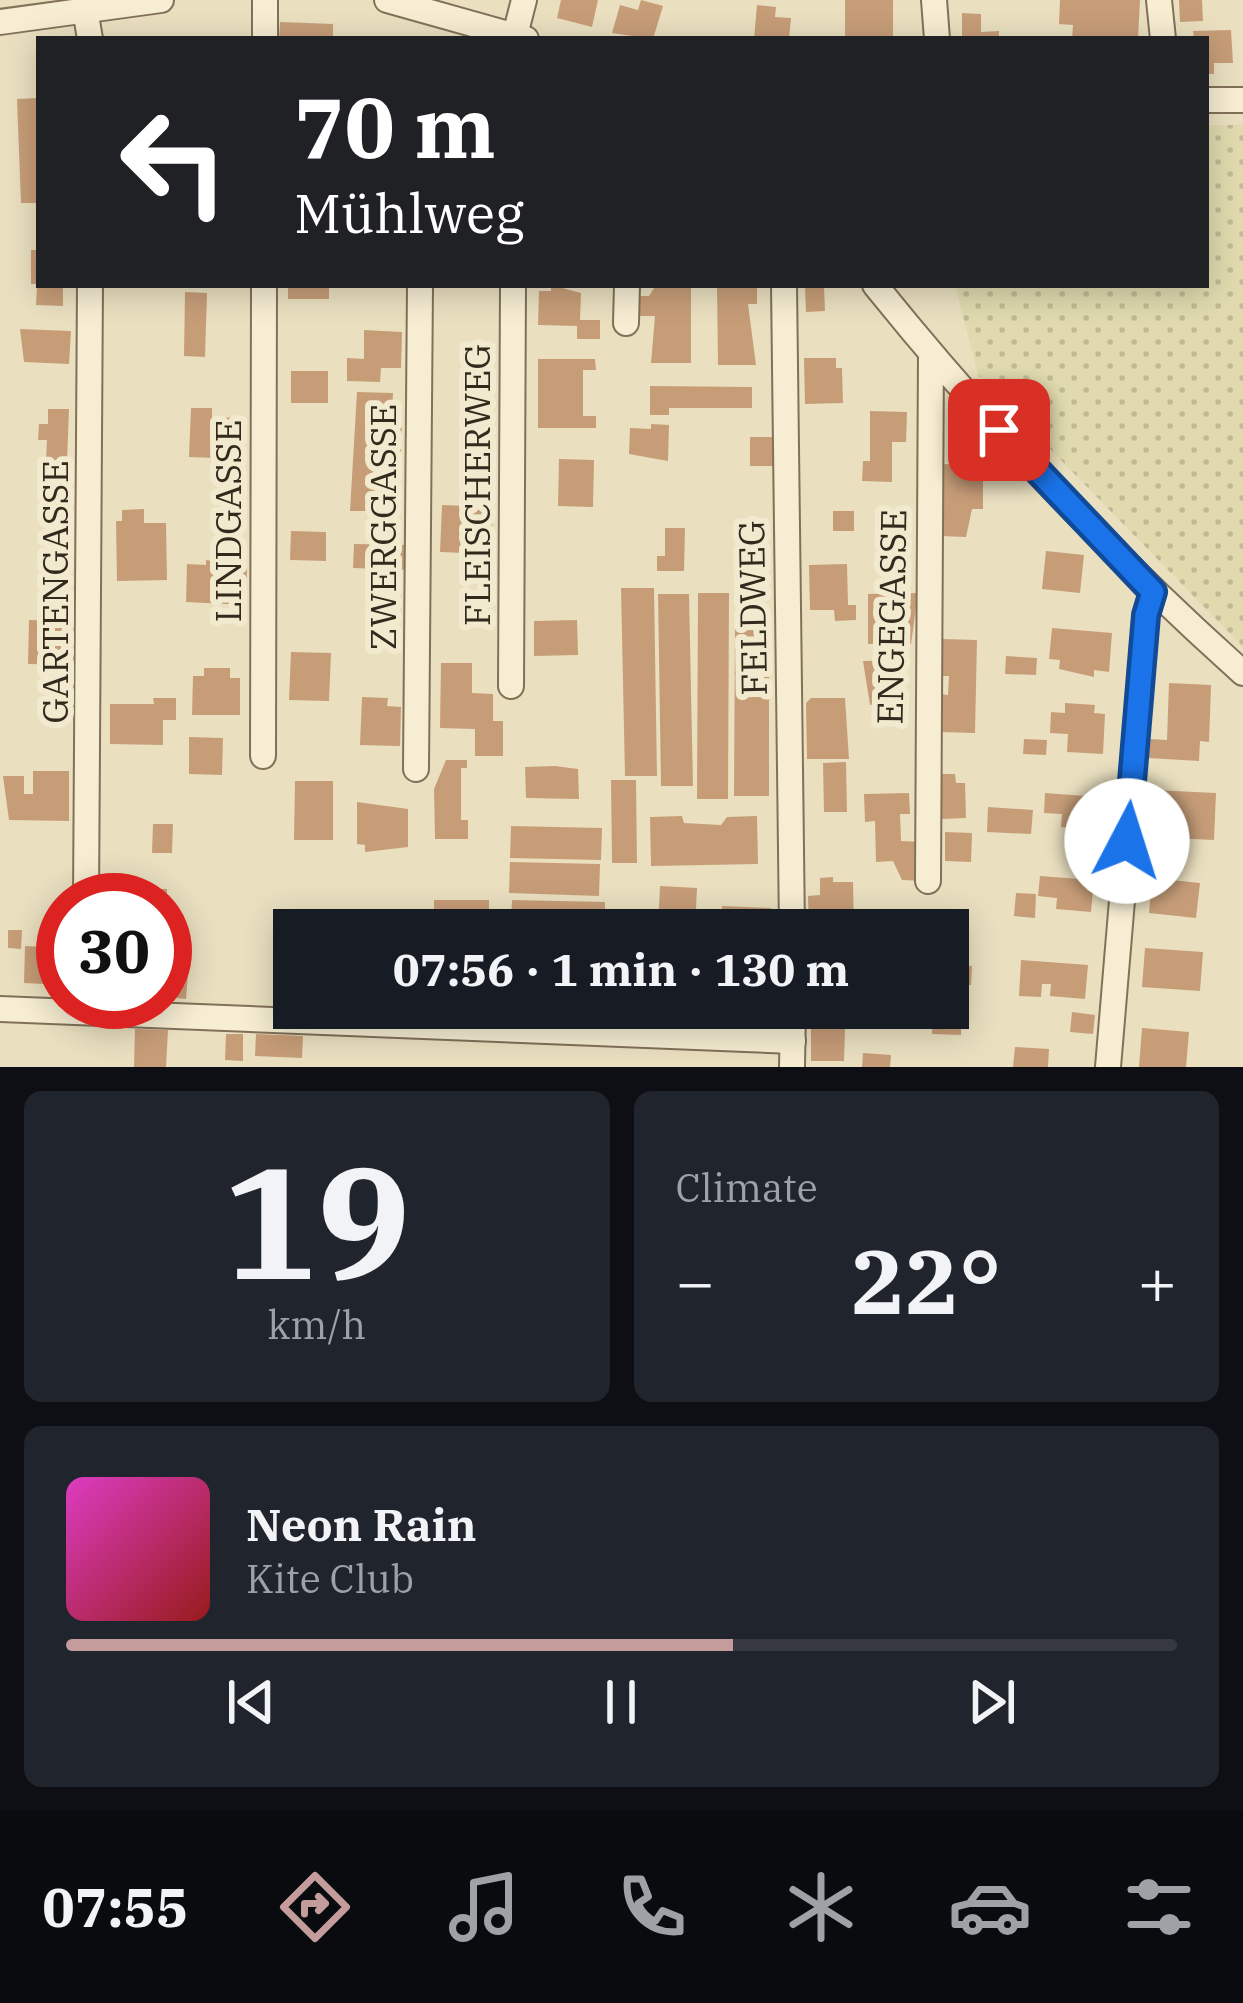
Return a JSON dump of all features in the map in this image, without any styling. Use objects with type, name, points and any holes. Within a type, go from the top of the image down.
[{"type":"street","points":[[0,22],[161,0]]},
{"type":"street","points":[[265,0],[265,36]]},
{"type":"street","points":[[387,0],[511,36]]},
{"type":"street","points":[[518,36],[524,0]]},
{"type":"street","points":[[934,0],[937,36]]},
{"type":"street","points":[[1160,0],[1163,36]]},
{"type":"street","points":[[85,9],[90,36]]},
{"type":"street","points":[[422,11],[422,36]]},
{"type":"street","points":[[1209,100],[1243,100]]},
{"type":"street","name":"GARTENGASSE","points":[[86,873],[90,288]]},
{"type":"street","name":"LINDGASSE","points":[[262,756],[264,288]]},
{"type":"street","name":"ZWERGGASSE","points":[[416,769],[420,288]]},
{"type":"street","name":"FLEISCHERWEG","points":[[511,686],[513,288]]},
{"type":"street","points":[[626,288],[626,323]]},
{"type":"street","name":"FELDWEG","points":[[784,288],[792,909]]},
{"type":"street","points":[[877,288],[931,354],[1153,592],[1243,673]]},
{"type":"street","name":"ENGEGASSE","points":[[928,881],[931,354]]},
{"type":"street","points":[[1108,1067],[1146,615],[1153,592]]},
{"type":"street","points":[[0,1009],[36,1008]]},
{"type":"street","points":[[192,1014],[793,1054]]},
{"type":"shaded area","points":[[1209,125],[1243,125],[1243,647],[978,375],[956,288],[1209,288]]},
{"type":"building","points":[[561,0],[598,0],[592,27],[557,18]]},
{"type":"building","points":[[641,0],[663,6],[654,36],[612,33],[620,5],[638,10]]},
{"type":"building","points":[[845,0],[893,0],[893,36],[845,36]]},
{"type":"building","points":[[1060,0],[1140,0],[1138,36],[1072,36],[1073,25],[1059,24]]},
{"type":"building","points":[[1179,0],[1202,0],[1203,21],[1180,22]]},
{"type":"building","points":[[757,5],[776,7],[775,17],[791,18],[789,36],[754,36]]},
{"type":"building","points":[[962,13],[981,14],[981,32],[999,31],[999,36],[962,36]]},
{"type":"building","points":[[280,22],[333,24],[333,36],[279,36]]},
{"type":"building","points":[[1231,30],[1233,63],[1214,63],[1214,74],[1209,74],[1209,36],[1194,36],[1193,31]]},
{"type":"building","points":[[36,98],[36,203],[21,203],[17,99]]},
{"type":"building","points":[[31,250],[36,250],[36,284],[31,284]]},
{"type":"building","points":[[37,288],[63,288],[63,306],[36,305]]},
{"type":"building","points":[[288,288],[329,288],[329,299],[288,299]]},
{"type":"building","points":[[562,288],[581,293],[580,320],[600,320],[600,339],[577,339],[577,326],[538,325],[539,291]]},
{"type":"building","points":[[654,288],[691,288],[691,363],[651,363],[655,316],[636,316],[636,296],[649,296]]},
{"type":"building","points":[[717,288],[757,288],[757,304],[748,304],[756,365],[718,365]]},
{"type":"building","points":[[805,288],[824,288],[825,311],[806,312]]},
{"type":"building","points":[[185,292],[207,293],[205,357],[184,356]]},
{"type":"building","points":[[20,329],[71,331],[69,364],[24,362]]},
{"type":"building","points":[[364,330],[402,332],[401,368],[381,368],[380,382],[347,381],[347,358],[364,359]]},
{"type":"building","points":[[804,358],[836,358],[836,368],[842,368],[843,403],[805,404]]},
{"type":"building","points":[[538,359],[595,359],[596,370],[583,370],[583,416],[596,416],[596,428],[538,428]]},
{"type":"building","points":[[291,371],[328,371],[328,403],[291,403]]},
{"type":"building","points":[[650,386],[752,387],[752,408],[669,408],[669,415],[650,415]]},
{"type":"building","points":[[357,392],[393,393],[392,414],[402,415],[400,487],[390,487],[390,511],[350,511]]},
{"type":"building","points":[[191,408],[212,408],[212,417],[240,418],[239,459],[189,457]]},
{"type":"building","points":[[48,409],[69,409],[67,461],[46,460],[47,440],[38,440],[39,424],[48,424]]},
{"type":"building","points":[[870,411],[907,412],[906,442],[892,442],[892,482],[862,481],[863,461],[870,461]]},
{"type":"building","points":[[651,424],[669,425],[668,461],[629,454],[630,428],[651,429]]},
{"type":"building","points":[[750,437],[776,437],[776,466],[750,466]]},
{"type":"building","points":[[559,459],[594,460],[593,507],[558,506]]},
{"type":"building","points":[[941,464],[983,465],[983,509],[972,509],[966,537],[940,536]]},
{"type":"building","points":[[442,505],[493,507],[491,580],[463,579],[464,553],[440,552]]},
{"type":"building","points":[[144,509],[144,523],[166,523],[167,580],[117,581],[116,521],[122,521],[122,510]]},
{"type":"building","points":[[833,511],[854,511],[854,531],[833,531]]},
{"type":"building","points":[[665,528],[685,528],[684,571],[657,571],[657,556],[665,556]]},
{"type":"building","points":[[291,531],[326,532],[326,561],[290,560]]},
{"type":"building","points":[[354,544],[410,545],[409,570],[353,568]]},
{"type":"building","points":[[1046,551],[1084,555],[1080,593],[1042,589]]},
{"type":"building","points":[[206,560],[247,567],[246,605],[186,602],[187,564],[206,565]]},
{"type":"building","points":[[847,564],[848,605],[856,605],[856,620],[835,621],[834,610],[810,610],[809,565]]},
{"type":"building","points":[[621,588],[654,588],[657,776],[625,776]]},
{"type":"building","points":[[698,593],[729,593],[728,799],[697,799]]},
{"type":"building","points":[[918,593],[911,644],[868,644],[868,594]]},
{"type":"building","points":[[658,594],[689,594],[693,786],[661,786]]},
{"type":"building","points":[[29,620],[71,621],[70,665],[28,664]]},
{"type":"building","points":[[577,620],[578,655],[534,656],[534,621]]},
{"type":"building","points":[[735,622],[769,622],[769,796],[734,796]]},
{"type":"building","points":[[1052,628],[1112,633],[1109,672],[1094,670],[1094,677],[1059,669],[1060,660],[1049,659]]},
{"type":"building","points":[[942,639],[977,640],[975,733],[941,732],[941,694],[948,695],[949,676],[942,676]]},
{"type":"building","points":[[291,652],[331,653],[329,701],[289,700]]},
{"type":"building","points":[[1006,656],[1037,658],[1036,675],[1005,674]]},
{"type":"building","points":[[897,660],[898,704],[870,705],[863,661]]},
{"type":"building","points":[[441,663],[472,663],[472,693],[493,694],[493,721],[503,721],[503,756],[475,756],[475,729],[440,728]]},
{"type":"building","points":[[204,668],[230,668],[230,678],[240,678],[240,715],[192,715],[193,676],[204,676]]},
{"type":"building","points":[[1169,683],[1211,685],[1209,742],[1200,741],[1199,761],[1148,758],[1149,739],[1167,740]]},
{"type":"building","points":[[362,697],[388,698],[387,706],[401,707],[400,746],[360,745]]},
{"type":"building","points":[[153,698],[176,698],[176,720],[163,720],[163,745],[110,744],[110,704],[154,704]]},
{"type":"building","points":[[811,698],[845,698],[849,759],[807,759],[806,703]]},
{"type":"building","points":[[1065,703],[1095,705],[1094,713],[1105,714],[1103,754],[1067,752],[1068,734],[1050,733],[1051,712],[1065,713]]},
{"type":"building","points":[[189,737],[223,738],[222,775],[189,774]]},
{"type":"building","points":[[1024,739],[1047,740],[1046,755],[1023,754]]},
{"type":"building","points":[[446,760],[467,760],[467,768],[461,768],[461,820],[468,820],[468,839],[435,839],[434,789]]},
{"type":"building","points":[[846,762],[847,812],[824,812],[823,763]]},
{"type":"building","points":[[525,767],[578,769],[579,799],[526,798]]},
{"type":"building","points":[[33,771],[69,771],[69,821],[9,820],[3,776],[24,776],[24,794],[33,794]]},
{"type":"building","points":[[940,774],[955,774],[956,783],[965,783],[966,818],[941,819]]},
{"type":"building","points":[[611,780],[636,780],[637,863],[612,863]]},
{"type":"building","points":[[295,781],[333,781],[333,840],[294,840]]},
{"type":"building","points":[[1153,790],[1216,793],[1214,840],[1151,837]]},
{"type":"building","points":[[909,793],[910,814],[900,814],[901,841],[923,842],[922,881],[902,880],[893,861],[876,862],[875,821],[865,822],[864,794]]},
{"type":"building","points":[[1045,793],[1099,797],[1097,829],[1061,827],[1062,814],[1044,813]]},
{"type":"building","points":[[357,802],[408,809],[408,847],[365,852],[365,845],[357,844]]},
{"type":"building","points":[[988,807],[1033,810],[1031,834],[987,832]]},
{"type":"building","points":[[682,816],[684,823],[721,825],[727,817],[757,816],[758,864],[651,866],[650,817]]},
{"type":"building","points":[[153,824],[173,824],[172,853],[152,853]]},
{"type":"building","points":[[511,826],[602,828],[601,860],[510,858]]},
{"type":"building","points":[[945,832],[972,833],[971,862],[945,861]]},
{"type":"building","points":[[510,862],[600,864],[599,896],[509,893]]},
{"type":"building","points":[[1040,876],[1094,880],[1091,912],[1056,909],[1057,898],[1038,896]]},
{"type":"building","points":[[820,878],[853,882],[854,909],[808,909],[808,896],[820,895]]},
{"type":"building","points":[[1152,878],[1200,883],[1196,918],[1149,913]]},
{"type":"building","points":[[660,886],[697,888],[696,909],[659,909]]},
{"type":"building","points":[[1016,893],[1036,894],[1035,918],[1014,916]]},
{"type":"building","points":[[434,900],[489,900],[489,909],[434,909]]},
{"type":"building","points":[[512,900],[605,902],[605,909],[512,909]]},
{"type":"building","points":[[722,906],[771,908],[771,909]]},
{"type":"building","points":[[8,930],[22,930],[21,949],[8,948]]},
{"type":"building","points":[[25,946],[36,947],[36,984],[24,983]]},
{"type":"building","points":[[1145,948],[1203,952],[1200,991],[1142,987]]},
{"type":"building","points":[[1021,960],[1088,965],[1085,999],[1050,996],[1051,984],[1042,984],[1041,997],[1019,996]]},
{"type":"building","points":[[1072,1012],[1095,1015],[1093,1034],[1070,1032]]},
{"type":"building","points":[[1142,1028],[1189,1032],[1186,1067],[1139,1067]]},
{"type":"building","points":[[135,1029],[168,1030],[166,1067],[134,1067]]},
{"type":"building","points":[[811,1029],[845,1029],[844,1061],[811,1061]]},
{"type":"building","points":[[932,1029],[961,1029],[961,1035],[932,1034]]},
{"type":"building","points":[[226,1034],[243,1034],[243,1061],[225,1060]]},
{"type":"building","points":[[256,1034],[303,1036],[302,1058],[255,1056]]},
{"type":"building","points":[[1015,1047],[1049,1049],[1048,1067],[1013,1067]]},
{"type":"building","points":[[863,1053],[891,1055],[890,1067],[862,1067]]},
{"type":"route","points":[[999,430],[1153,592],[1146,615],[1127,841]]}]
